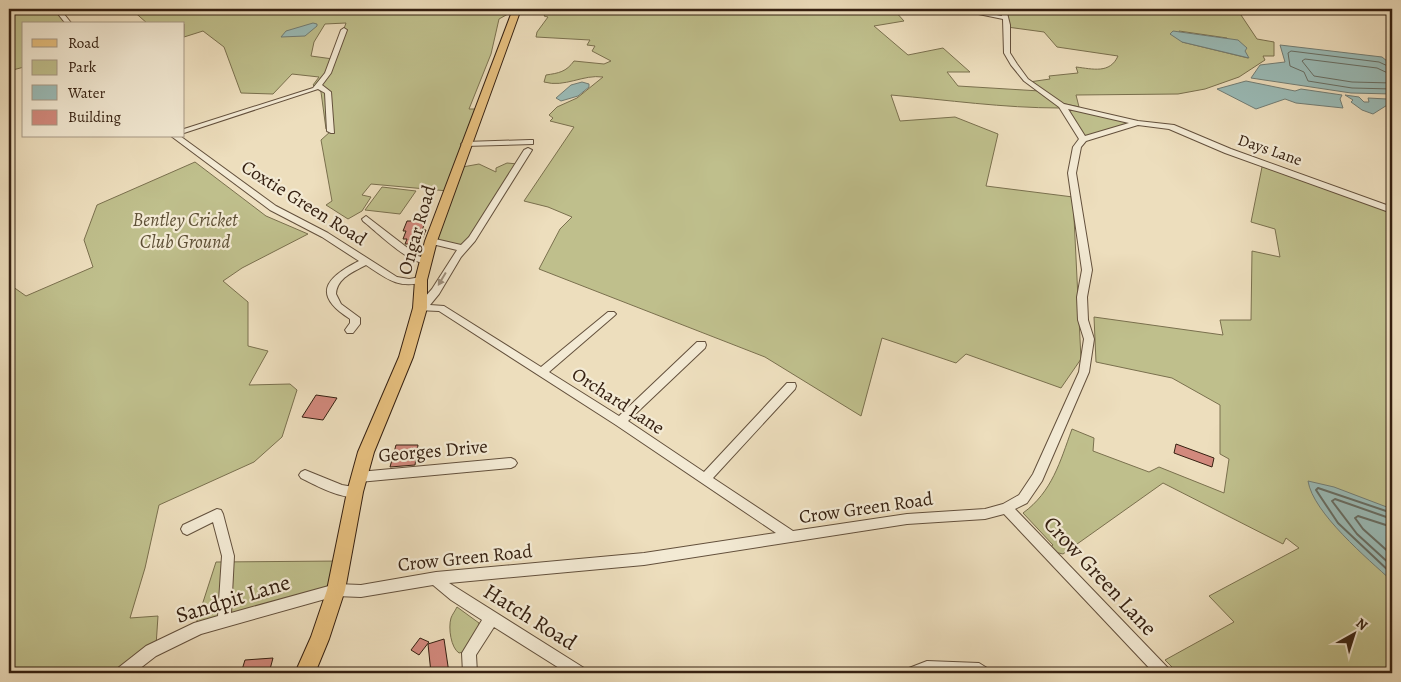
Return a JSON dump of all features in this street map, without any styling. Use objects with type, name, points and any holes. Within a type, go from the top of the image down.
[{"type":"main road","name":"Ongar Road","points":[[304,673],[320,639],[336,590],[357,484],[376,426],[403,366],[420,308],[421,280],[431,241],[465,144],[517,9]]},
{"type":"street","points":[[58,9],[68,22]]},
{"type":"street","points":[[957,9],[1005,18]]},
{"type":"street","points":[[1003,9],[1007,53],[1014,65],[1026,80],[1062,106],[1083,139],[1138,123]]},
{"type":"street","points":[[185,131],[291,98],[318,86],[328,73],[344,30]]},
{"type":"street","points":[[318,86],[328,92],[331,131]]},
{"type":"street","name":"Days Lane","points":[[1062,106],[1138,123],[1171,127],[1228,151],[1392,210]]},
{"type":"street","name":"Coxtie Green Road","points":[[178,138],[273,208],[306,224],[395,280],[409,282],[421,280]]},
{"type":"street","name":"Crow Green Road","points":[[336,590],[361,591],[436,578],[644,559],[907,519],[985,514],[1006,508],[1023,499],[1038,477],[1084,372],[1089,339],[1083,320],[1082,297],[1088,270],[1072,173],[1077,147],[1083,139]]},
{"type":"street","points":[[420,308],[430,300],[461,248],[472,239],[529,146],[465,144]]},
{"type":"street","points":[[366,219],[415,258],[425,262]]},
{"type":"street","points":[[396,241],[398,231]]},
{"type":"street","points":[[431,241],[461,248]]},
{"type":"street","points":[[350,330],[355,324],[356,318],[334,302],[330,295],[332,286],[344,273],[367,261]]},
{"type":"street","name":"Orchard Lane","points":[[420,308],[441,308],[620,422],[792,537]]},
{"type":"street","points":[[542,372],[611,314]]},
{"type":"street","points":[[620,422],[701,345]]},
{"type":"street","points":[[705,479],[791,386]]},
{"type":"street","name":"Georges Drive","points":[[357,484],[511,463]]},
{"type":"street","points":[[305,475],[340,490],[357,484]]},
{"type":"street","name":"Crow Green Lane","points":[[1006,508],[1162,673]]},
{"type":"street","points":[[186,529],[216,514],[228,556],[224,621]]},
{"type":"street","name":"Hatch Road","points":[[436,578],[444,587],[491,619],[579,673]]},
{"type":"street","name":"Sandpit Lane","points":[[123,673],[151,651],[199,628],[336,590]]},
{"type":"street","points":[[470,673],[469,653],[491,619]]},
{"type":"street","points":[[914,673],[927,668],[979,670],[982,673]]},
{"type":"green space","points":[[9,9],[57,9],[67,22],[22,22],[22,68],[9,71]]},
{"type":"green space","points":[[131,9],[517,9],[499,19],[491,54],[469,109],[480,109],[457,168],[479,164],[496,172],[496,168],[507,163],[518,164],[472,239],[461,248],[431,241],[448,191],[371,184],[362,195],[371,197],[362,211],[348,219],[326,205],[332,201],[321,140],[331,131],[326,129],[321,92],[313,85],[319,77],[292,74],[273,94],[241,93],[224,47],[203,31],[185,37],[185,22],[146,22]],"holes":[[[346,23],[333,59],[311,56],[314,42],[325,24]]]},
{"type":"green space","points":[[899,9],[894,10],[904,21],[874,26],[908,55],[943,48],[970,72],[947,72],[958,86],[1040,91],[1029,82],[1050,79],[1049,76],[1078,73],[1076,67],[1106,68],[1115,62],[1118,56],[1057,47],[1044,32],[1007,27],[1003,9],[1119,9],[1138,14],[1170,9],[1237,9],[1257,39],[1274,42],[1274,56],[1263,56],[1265,60],[1239,77],[1205,89],[1178,94],[1076,95],[1079,107],[1061,103],[1056,104],[1060,108],[1018,107],[891,95],[900,121],[955,117],[998,134],[986,186],[1073,197],[1081,359],[1061,388],[966,354],[956,363],[882,338],[861,416],[765,357],[539,269],[560,229],[572,217],[548,207],[524,201],[574,127],[550,121],[553,118],[549,115],[557,107],[577,98],[603,77],[588,77],[552,83],[544,82],[546,75],[555,74],[568,68],[574,61],[604,64],[611,61],[592,51],[595,46],[587,45],[590,40],[536,37],[537,32],[548,17],[544,16],[546,13],[543,10]],"holes":[[[1179,31],[1227,38],[1248,58],[1182,42]]]},
{"type":"green space","points":[[1062,106],[1138,123],[1083,139]]},
{"type":"green space","name":"Bentley Cricket Club Ground","points":[[195,162],[266,216],[308,234],[242,268],[223,281],[248,302],[248,346],[268,351],[249,385],[290,384],[297,390],[282,437],[254,462],[159,505],[145,568],[130,618],[158,616],[156,646],[123,673],[9,673],[9,284],[26,296],[93,267],[84,240],[97,205]]},
{"type":"green space","points":[[1263,162],[1392,210],[1392,673],[1178,673],[1165,660],[1234,622],[1209,596],[1299,548],[1286,538],[1283,544],[1163,483],[1063,554],[1046,550],[1053,545],[1023,513],[1041,496],[1054,476],[1072,429],[1094,438],[1093,451],[1149,472],[1159,467],[1224,493],[1229,459],[1220,454],[1220,405],[1172,378],[1096,362],[1094,317],[1223,335],[1220,320],[1251,320],[1252,251],[1280,257],[1275,229],[1251,222]]},
{"type":"green space","points":[[382,187],[416,191],[400,214],[365,210]]},
{"type":"green space","points":[[342,561],[336,590],[194,630],[216,562]]},
{"type":"green space","points":[[457,607],[479,623],[479,632],[467,651],[459,653],[452,642],[450,627],[451,618]]},
{"type":"water","points":[[313,23],[317,24],[317,26],[305,36],[281,37],[286,31]]},
{"type":"water","points":[[1173,31],[1238,40],[1247,48],[1245,51],[1249,58],[1182,42],[1170,34]]},
{"type":"water","points":[[1280,45],[1382,57],[1392,65],[1392,94],[1351,93],[1251,78],[1260,65],[1285,62]]},
{"type":"water","points":[[1246,81],[1295,91],[1301,89],[1342,95],[1340,99],[1343,108],[1296,103],[1285,99],[1256,109],[1217,89]]},
{"type":"water","points":[[582,82],[589,84],[589,87],[578,96],[561,101],[556,98],[571,85]]},
{"type":"water","points":[[1345,95],[1359,97],[1364,102],[1369,102],[1368,98],[1387,99],[1392,102],[1373,114],[1362,110],[1351,102],[1353,100]]},
{"type":"water","points":[[1308,481],[1334,487],[1392,509],[1392,581],[1330,521],[1312,494]]},
{"type":"building","points":[[407,221],[426,221],[422,230],[426,230],[420,244],[405,244],[407,239],[403,239],[406,231],[403,231]]},
{"type":"building","points":[[316,395],[337,398],[323,420],[302,417]]},
{"type":"building","points":[[1176,444],[1214,458],[1212,467],[1174,453]]},
{"type":"building","points":[[396,445],[418,445],[415,465],[390,467]]},
{"type":"building","points":[[420,638],[429,642],[419,655],[411,650]]},
{"type":"building","points":[[444,639],[449,673],[431,673],[428,644]]},
{"type":"building","points":[[273,658],[269,673],[241,673],[245,660]]}]
